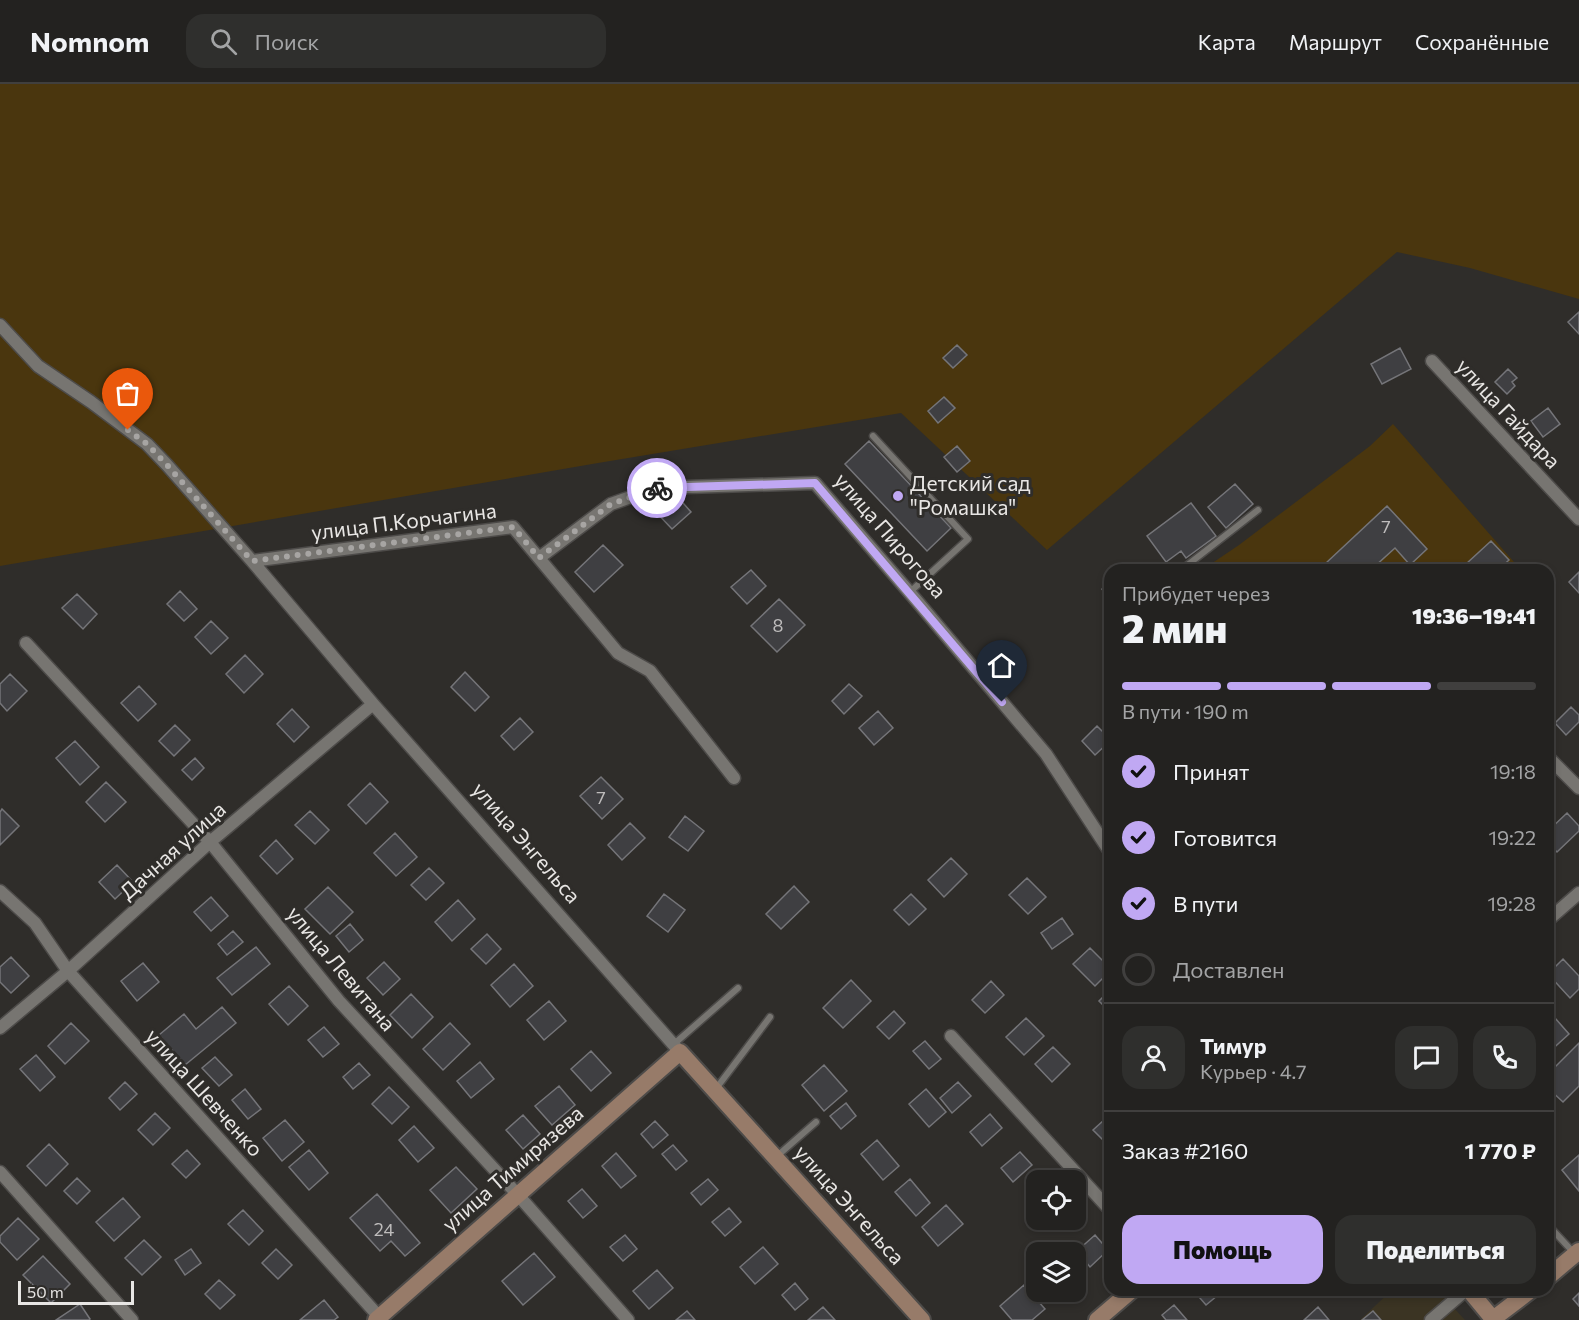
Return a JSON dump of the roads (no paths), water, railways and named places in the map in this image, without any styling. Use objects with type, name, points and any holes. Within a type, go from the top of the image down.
[{"type":"street","name":"улица Энгельса","points":[[0,325],[38,366],[147,444],[167,465],[373,704],[677,1048],[922,1320]]},
{"type":"street","name":"улица Гайдара","points":[[1432,362],[1579,519]]},
{"type":"street","name":"улица Пирогова","points":[[539,558],[611,504],[656,488],[815,483],[1046,754],[1104,843]]},
{"type":"street","name":"улица П.Корчагина","points":[[252,561],[513,527],[618,653],[650,671],[734,778]]},
{"type":"street","name":"улица Левитана","points":[[26,643],[210,842],[339,1001],[518,1195],[628,1320]]},
{"type":"street","name":"Дачная улица","points":[[0,1028],[68,971],[210,842],[373,704]]},
{"type":"street","points":[[1554,763],[1579,788]]},
{"type":"street","name":"улица Шевченко","points":[[0,891],[35,923],[68,971],[380,1319]]},
{"type":"street","points":[[1554,915],[1579,893]]},
{"type":"street","points":[[951,1036],[1104,1203]]},
{"type":"street","name":"улица Тимирязева","points":[[380,1319],[677,1048]]},
{"type":"street","points":[[0,1173],[132,1320]]},
{"type":"street","points":[[1554,1271],[1577,1253]]},
{"type":"street","points":[[1097,1320],[1125,1296]]},
{"type":"street","points":[[1431,1320],[1460,1296]]},
{"type":"street","points":[[1472,1296],[1493,1320],[1523,1296]]},
{"type":"lane","points":[[873,436],[968,539],[910,592]]},
{"type":"lane","points":[[1189,564],[1258,510]]},
{"type":"lane","points":[[677,1048],[738,988]]},
{"type":"lane","points":[[715,1090],[770,1017]]},
{"type":"lane","points":[[775,1157],[816,1122]]},
{"type":"lane","points":[[1554,1231],[1577,1253]]},
{"type":"place","name":"Детский сад \"Ромашка\"","points":[[898,496]]}]
